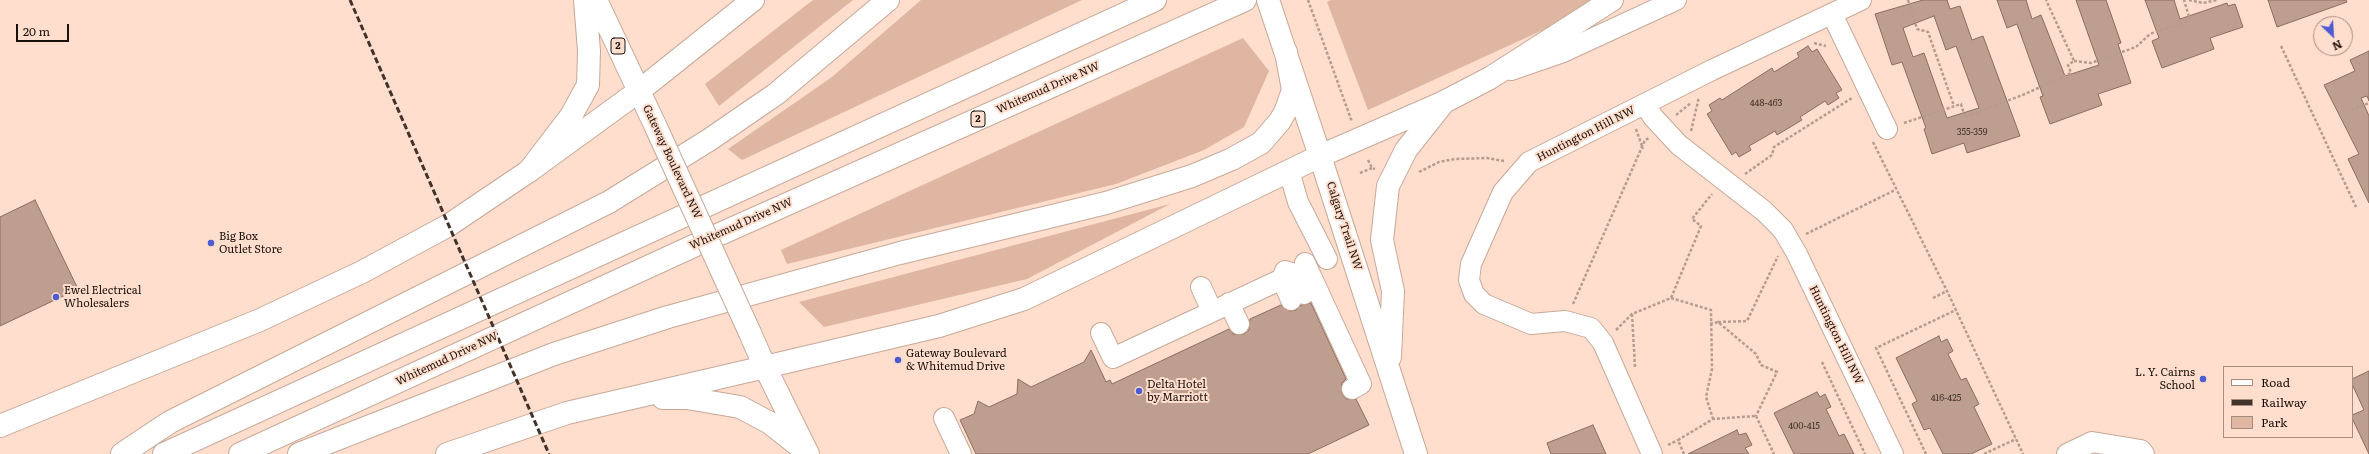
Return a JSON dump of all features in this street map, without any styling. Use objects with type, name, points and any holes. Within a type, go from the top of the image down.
[{"type":"main road","points":[[529,171],[571,116],[588,85],[589,51],[585,0]]},
{"type":"main road","name":"Gateway Boulevard NW","points":[[596,0],[807,453]]},
{"type":"main road","points":[[0,426],[260,320],[362,272],[449,225],[529,171],[639,91],[753,0]]},
{"type":"main road","points":[[122,454],[170,422],[609,202],[709,140],[776,94],[888,0]]},
{"type":"main road","points":[[164,454],[1156,0]]},
{"type":"main road","name":"Whitemud Drive NW","points":[[240,454],[711,238],[1245,0]]},
{"type":"main road","name":"Calgary Trail NW","points":[[1268,0],[1416,454]]},
{"type":"main road","points":[[447,454],[567,413],[939,326],[1024,299],[1320,156],[1444,102],[1490,78],[1612,0]]},
{"type":"main road","points":[[299,454],[554,354],[668,317],[900,253],[1106,204],[1179,180],[1232,159],[1261,143],[1280,121],[1286,110],[1293,90],[1286,52]]},
{"type":"main road","points":[[1389,370],[1393,291],[1382,240],[1388,186],[1406,150],[1444,102]]},
{"type":"main road","points":[[567,413],[638,398],[687,398],[725,403],[740,407],[760,417],[807,453]]},
{"type":"street","points":[[1490,78],[1563,52],[1676,0]]},
{"type":"street","points":[[1645,104],[1861,0]]},
{"type":"street","points":[[1832,14],[1880,134]]},
{"type":"street","name":"Huntington Hill NW","points":[[1652,454],[1603,343],[1591,328],[1565,321],[1531,324],[1484,304],[1474,294],[1469,280],[1471,264],[1503,192],[1526,165],[1645,104],[1653,117],[1679,145],[1764,211],[1783,230],[1791,243],[1893,454]]},
{"type":"street","points":[[1289,171],[1298,202],[1327,259]]},
{"type":"street","points":[[1306,263],[1361,384],[1352,390]]},
{"type":"street","points":[[1102,333],[1113,358],[1221,307],[1282,270],[1296,274],[1297,297]]},
{"type":"street","points":[[1201,287],[1239,324]]},
{"type":"street","points":[[944,418],[961,454]]},
{"type":"street","points":[[2067,454],[2092,442],[2142,452]]},
{"type":"path","points":[[1308,0],[1355,128]]},
{"type":"path","points":[[1908,0],[1917,29],[1928,32],[1954,106]]},
{"type":"path","points":[[2046,0],[2074,61]]},
{"type":"path","points":[[2023,454],[1947,291],[1895,190],[1880,134],[1961,104],[1965,117],[2025,94],[2071,73],[2068,65],[2074,61],[2091,63],[2136,47],[2150,34],[2190,20],[2184,0]]},
{"type":"path","points":[[2189,0],[2203,3],[2217,0]]},
{"type":"path","points":[[1794,31],[1798,39],[1828,46]]},
{"type":"path","points":[[2281,46],[2356,207]]},
{"type":"path","points":[[1849,91],[1856,105]]},
{"type":"path","points":[[1689,137],[1699,97]]},
{"type":"path","points":[[1671,298],[1701,226],[1692,219],[1716,190],[1730,185],[1772,154],[1774,147],[1852,98]]},
{"type":"path","points":[[2351,110],[2369,103]]},
{"type":"path","points":[[1565,321],[1643,149]]},
{"type":"path","points":[[1415,175],[1426,166],[1455,159],[1487,158],[1526,165]]},
{"type":"path","points":[[1360,173],[1372,168]]},
{"type":"path","points":[[1710,324],[1718,322],[1747,321],[1778,256],[1786,252],[1791,243],[1895,190]]},
{"type":"path","points":[[1933,298],[1947,291]]},
{"type":"path","points":[[1603,343],[1632,314],[1671,298],[1711,310],[1710,324],[1712,370],[1706,397],[1713,419]]},
{"type":"path","points":[[1926,454],[1876,348],[1956,310]]},
{"type":"path","points":[[1632,314],[1636,374]]},
{"type":"path","points":[[1718,322],[1756,354],[1761,365],[1777,372],[1756,416]]},
{"type":"path","points":[[1822,362],[1865,454]]},
{"type":"path","points":[[1684,454],[1678,440],[1713,419],[1756,416]]},
{"type":"path","points":[[1756,416],[1774,454]]},
{"type":"path","points":[[1984,454],[2016,439]]},
{"type":"green space","points":[[813,0],[853,0],[719,106],[705,84]]},
{"type":"green space","points":[[921,0],[1082,0],[742,160],[728,149],[832,77]]},
{"type":"green space","points":[[1331,0],[1591,0],[1543,30],[1368,110],[1327,2]]},
{"type":"green space","points":[[1243,38],[1269,71],[1244,127],[1204,150],[1116,184],[787,264],[781,250]]},
{"type":"green space","points":[[1170,204],[1027,279],[824,327],[799,302]]},
{"type":"building","points":[[1923,0],[1947,0],[1950,9],[1960,6],[1972,40],[1983,36],[2020,136],[1967,153],[1964,143],[1932,154],[1924,129],[1926,128],[1902,62],[1892,65],[1875,14]],"holes":[[[1934,16],[1946,50],[1956,46],[1979,108],[1947,118],[1924,53],[1913,57],[1903,28]]]},
{"type":"building","points":[[1997,0],[2026,0],[2032,19],[2041,15],[2065,76],[2099,65],[2076,0],[2106,0],[2121,43],[2118,44],[2131,83],[2098,94],[2102,105],[2050,124],[2040,97],[2043,96],[2017,24],[2007,28]]},
{"type":"building","points":[[2145,0],[2174,0],[2180,19],[2227,3],[2228,6],[2235,4],[2243,27],[2210,38],[2214,49],[2162,68],[2152,41],[2159,38]]},
{"type":"building","points":[[2268,0],[2346,0],[2347,2],[2277,27]]},
{"type":"building","points":[[1808,46],[1812,52],[1817,49],[1842,90],[1836,93],[1839,98],[1828,105],[1825,101],[1800,117],[1802,120],[1777,135],[1775,131],[1749,146],[1751,150],[1739,157],[1736,152],[1732,155],[1707,114],[1712,111],[1709,105],[1720,98],[1722,100],[1772,68],[1774,72],[1799,57],[1797,53]]},
{"type":"building","points":[[2369,51],[2369,101],[2367,96],[2361,98],[2369,116],[2369,203],[2348,159],[2359,154],[2324,85],[2355,71],[2350,60]]},
{"type":"building","points":[[35,200],[78,289],[0,326],[0,217]]},
{"type":"building","name":"Delta Hotel by Marriott","points":[[1311,303],[1346,379],[1342,383],[1342,394],[1346,399],[1356,399],[1369,425],[1308,454],[976,454],[960,420],[974,414],[978,401],[989,407],[1017,394],[1018,379],[1031,387],[1084,362],[1091,350],[1106,382],[1110,380],[1112,384],[1229,329],[1233,334],[1244,334],[1249,330],[1250,319],[1281,305],[1290,311],[1296,310],[1301,305]]},
{"type":"building","points":[[1939,336],[1941,342],[1947,339],[1953,351],[1948,354],[1961,380],[1966,378],[1979,404],[1974,407],[1992,444],[1971,454],[1943,454],[1930,428],[1924,430],[1912,404],[1917,401],[1896,358]]},
{"type":"building","points":[[2369,371],[2369,454],[2353,420],[2353,415],[2364,410],[2353,386],[2353,379]]},
{"type":"building","points":[[1817,392],[1820,397],[1825,394],[1831,407],[1826,409],[1839,436],[1844,434],[1854,454],[1794,454],[1774,413]]},
{"type":"building","points":[[1593,425],[1606,454],[1551,454],[1547,443]]},
{"type":"building","points":[[1737,430],[1739,435],[1746,433],[1752,445],[1745,448],[1749,454],[1688,454]]},
{"type":"railway","points":[[350,0],[549,454]]},
{"type":"place","name":"Big Box Outlet Store","points":[[211,243]]},
{"type":"place","name":"Ewel Electrical Wholesalers","points":[[56,297]]},
{"type":"place","name":"Gateway Boulevard & Whitemud Drive","points":[[898,360]]},
{"type":"place","name":"L. Y. Cairns School","points":[[2203,379]]},
{"type":"place","name":"Delta Hotel by Marriott","points":[[1139,391]]}]
